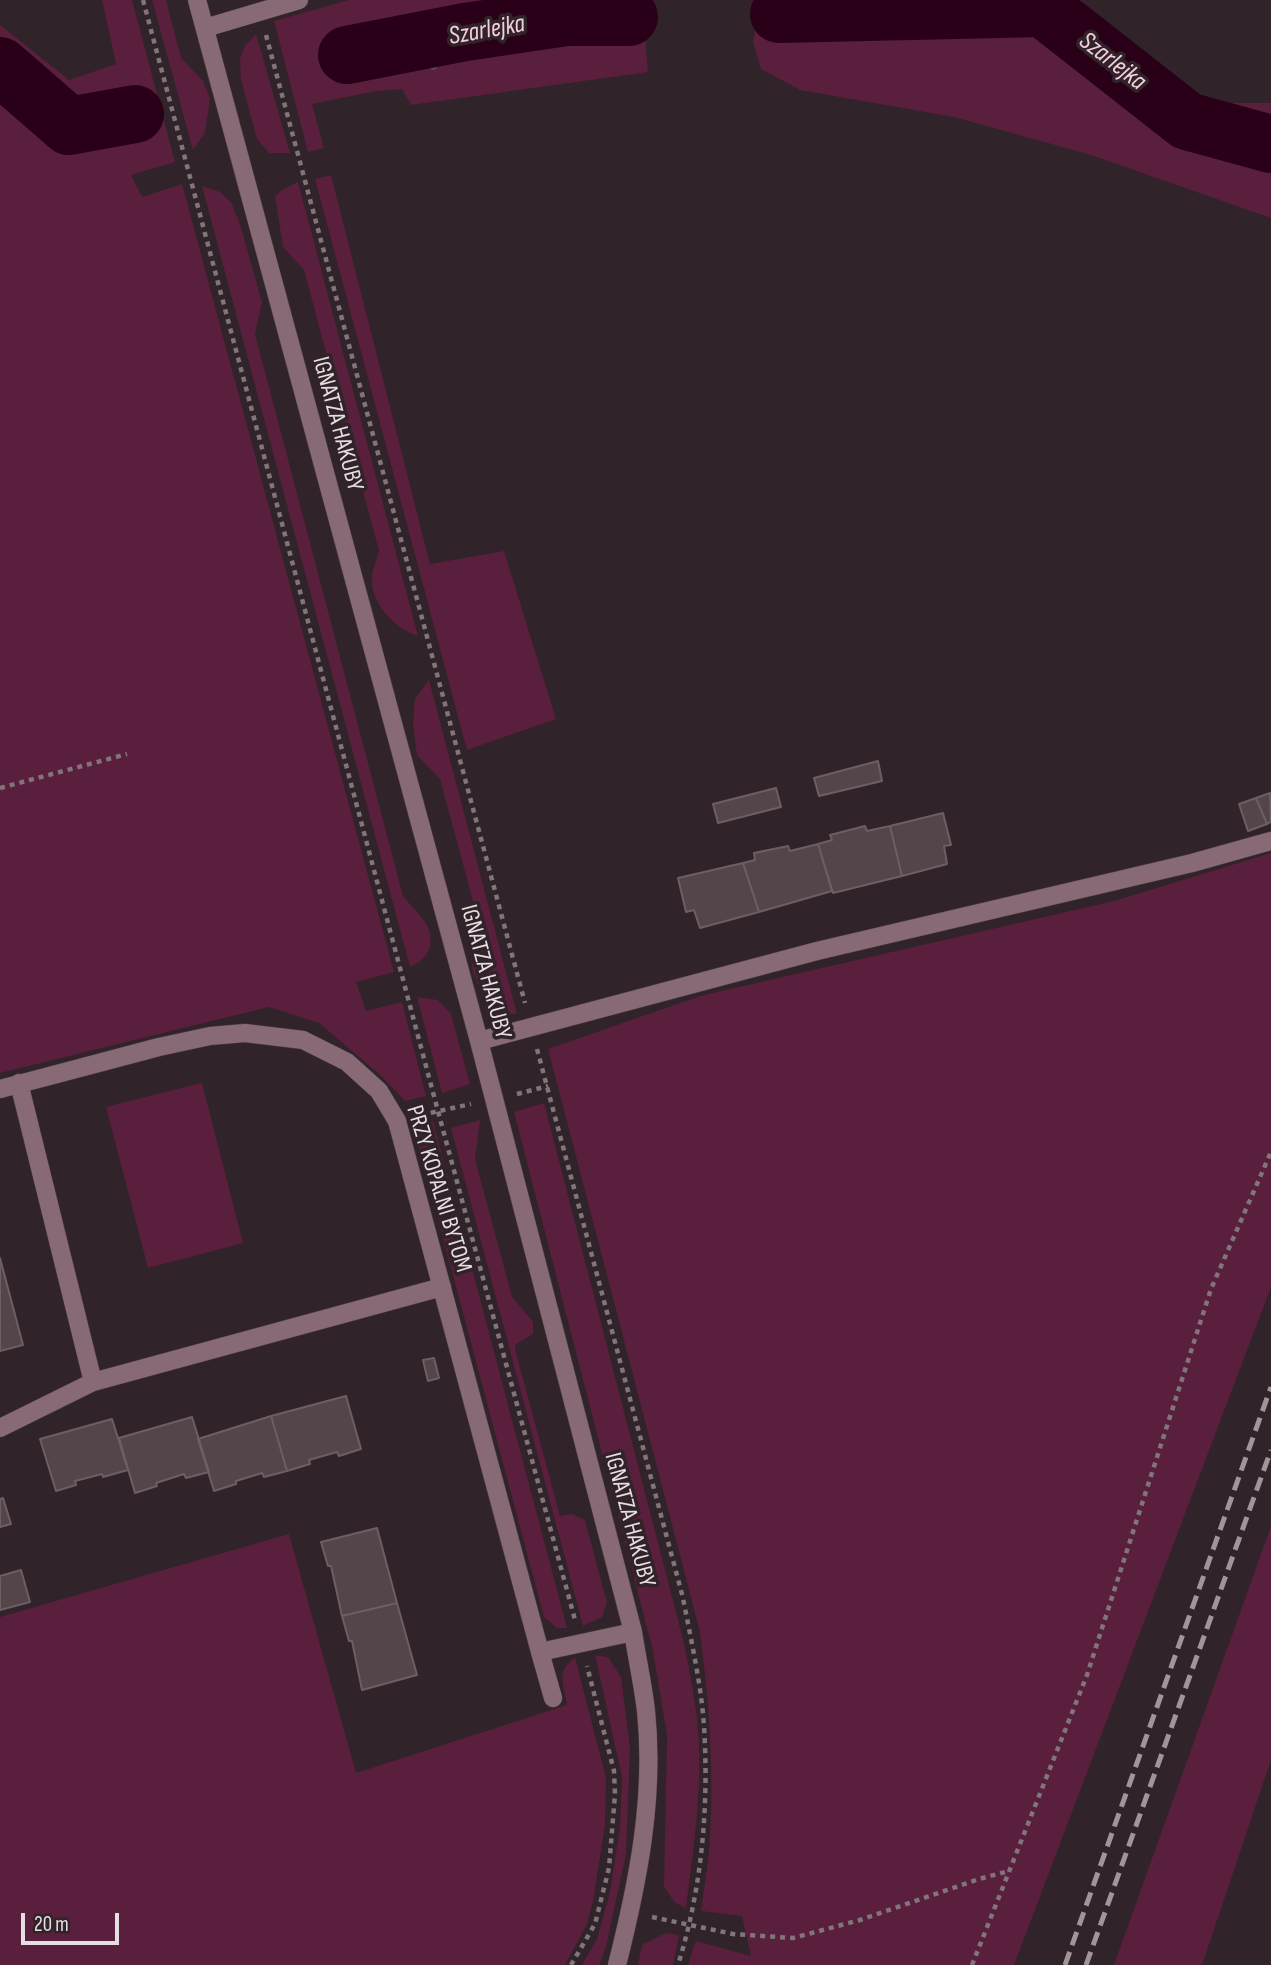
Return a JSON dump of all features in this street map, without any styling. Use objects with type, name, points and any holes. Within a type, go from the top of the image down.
[{"type":"street","name":"IGNATZA HAKUBY","points":[[197,0],[479,1041],[633,1632],[646,1711],[648,1751],[642,1848],[617,1965]]},
{"type":"street","points":[[205,28],[299,0]]},
{"type":"street","points":[[479,1041],[817,951],[1192,863],[1271,841]]},
{"type":"street","name":"PRZY KOPALNI BYTOM","points":[[0,1089],[209,1036],[245,1032],[303,1040],[347,1062],[379,1091],[397,1121],[553,1698]]},
{"type":"street","points":[[19,1083],[93,1382]]},
{"type":"street","points":[[0,1428],[93,1382],[442,1287]]},
{"type":"street","points":[[540,1652],[633,1632]]},
{"type":"path","points":[[143,0],[614,1771],[615,1794],[609,1868],[595,1924],[572,1965]]},
{"type":"path","points":[[260,10],[683,1598],[696,1663],[704,1724],[705,1790],[701,1853],[689,1925],[678,1965]]},
{"type":"path","points":[[0,788],[127,754]]},
{"type":"path","points":[[972,1965],[1087,1675],[1211,1289],[1271,1152]]},
{"type":"path","points":[[630,1913],[733,1934],[793,1938],[860,1920],[968,1882],[1010,1871]]},
{"type":"shaded area","points":[[102,0],[132,0],[175,162],[131,175],[142,197],[182,184],[394,972],[356,982],[366,1011],[402,1002],[426,1096],[405,1101],[379,1074],[319,1023],[269,1007],[0,1073],[0,25],[69,80],[116,64]]},
{"type":"shaded area","points":[[152,0],[166,0],[181,58],[203,81],[210,98],[205,133],[193,150]]},
{"type":"shaded area","points":[[349,0],[642,0],[648,72],[411,105],[402,89],[376,91],[312,104],[324,148],[308,152],[274,21]]},
{"type":"shaded area","points":[[760,0],[1081,0],[1203,103],[1271,103],[1271,218],[1091,155],[954,117],[800,90],[761,69],[753,42]]},
{"type":"shaded area","points":[[256,34],[290,153],[269,153],[257,139],[241,80],[240,59],[245,46]]},
{"type":"shaded area","points":[[331,175],[430,564],[504,551],[556,719],[467,750],[315,179]]},
{"type":"shaded area","points":[[298,182],[418,636],[393,622],[380,606],[372,587],[379,551],[304,270],[283,247],[275,196]]},
{"type":"shaded area","points":[[202,186],[220,192],[231,202],[240,224],[262,302],[255,334],[403,896],[429,929],[431,942],[426,955],[410,967]]},
{"type":"shaded area","points":[[429,680],[517,1014],[504,1014],[493,1009],[486,1001],[473,972],[470,950],[478,920],[440,779],[417,755],[413,724],[415,699]]},
{"type":"shaded area","points":[[1271,853],[1271,1287],[1014,1965],[688,1965],[696,1941],[751,1956],[742,1916],[701,1911],[709,1846],[711,1760],[700,1632],[548,1049],[700,996],[1114,901]]},
{"type":"shaded area","points":[[417,997],[438,1000],[451,1014],[470,1084],[442,1093]]},
{"type":"shaded area","points":[[202,1083],[243,1243],[148,1268],[106,1107]]},
{"type":"shaded area","points":[[544,1103],[684,1643],[691,1680],[697,1718],[699,1766],[697,1813],[686,1908],[675,1903],[664,1887],[667,1735],[653,1651],[514,1112]]},
{"type":"shaded area","points":[[480,1120],[475,1159],[512,1297],[533,1322],[533,1334],[515,1345],[515,1349],[560,1516],[572,1514],[585,1520],[607,1603],[602,1617],[583,1626],[451,1128]]},
{"type":"shaded area","points":[[433,1121],[567,1628],[557,1628],[544,1617],[413,1125]]},
{"type":"shaded area","points":[[1271,1526],[1271,1760],[1202,1965],[1114,1965]]},
{"type":"shaded area","points":[[289,1534],[356,1773],[567,1705],[562,1679],[565,1668],[575,1657],[606,1778],[605,1825],[587,1924],[565,1965],[0,1965],[0,1617]]},
{"type":"shaded area","points":[[595,1655],[608,1657],[621,1677],[630,1748],[626,1854],[606,1947],[599,1965],[582,1965],[597,1939],[610,1892],[620,1827],[622,1777]]},
{"type":"shaded area","points":[[666,1933],[679,1935],[673,1965],[638,1965],[642,1945]]},
{"type":"building","points":[[878,761],[882,781],[819,796],[814,778]]},
{"type":"building","points":[[776,788],[781,807],[718,823],[713,804]]},
{"type":"building","points":[[1270,793],[1271,822],[1267,824],[1256,798]]},
{"type":"building","points":[[1256,798],[1267,824],[1248,831],[1239,804]]},
{"type":"building","points":[[943,813],[951,845],[944,846],[947,864],[902,876],[890,826]]},
{"type":"building","points":[[865,826],[867,831],[890,826],[902,876],[833,893],[818,844],[832,840],[830,835]]},
{"type":"building","points":[[818,844],[832,891],[759,912],[743,863],[755,860],[754,853],[788,846],[790,851]]},
{"type":"building","points":[[743,863],[759,912],[700,928],[694,910],[686,912],[678,878]]},
{"type":"building","points":[[0,1258],[23,1345],[0,1351]]},
{"type":"building","points":[[434,1358],[439,1378],[428,1381],[423,1360]]},
{"type":"building","points":[[346,1396],[361,1449],[339,1456],[337,1452],[309,1460],[310,1464],[287,1471],[271,1416]]},
{"type":"building","points":[[271,1416],[287,1471],[264,1477],[262,1473],[214,1491],[198,1439]]},
{"type":"building","points":[[192,1417],[209,1472],[186,1478],[184,1474],[135,1493],[119,1438]]},
{"type":"building","points":[[112,1419],[128,1470],[75,1481],[76,1485],[56,1491],[40,1439]]},
{"type":"building","points":[[3,1498],[11,1524],[0,1527],[0,1499]]},
{"type":"building","points":[[377,1528],[397,1603],[342,1616],[331,1566],[328,1566],[321,1542]]},
{"type":"building","points":[[21,1570],[30,1602],[0,1610],[0,1576]]},
{"type":"building","points":[[397,1603],[417,1675],[362,1690],[352,1641],[349,1641],[342,1616]]},
{"type":"waterway","name":"Szarlejka","points":[[779,14],[1043,8],[1187,121],[1271,144]]},
{"type":"waterway","name":"Szarlejka","points":[[347,55],[465,32],[566,17],[629,17]]},
{"type":"waterway","points":[[433,65],[438,38]]},
{"type":"waterway","name":"Szarlejka","points":[[0,66],[69,126],[135,114]]},
{"type":"railway","points":[[1065,1965],[1271,1387]]},
{"type":"railway","points":[[1086,1965],[1271,1450]]}]
